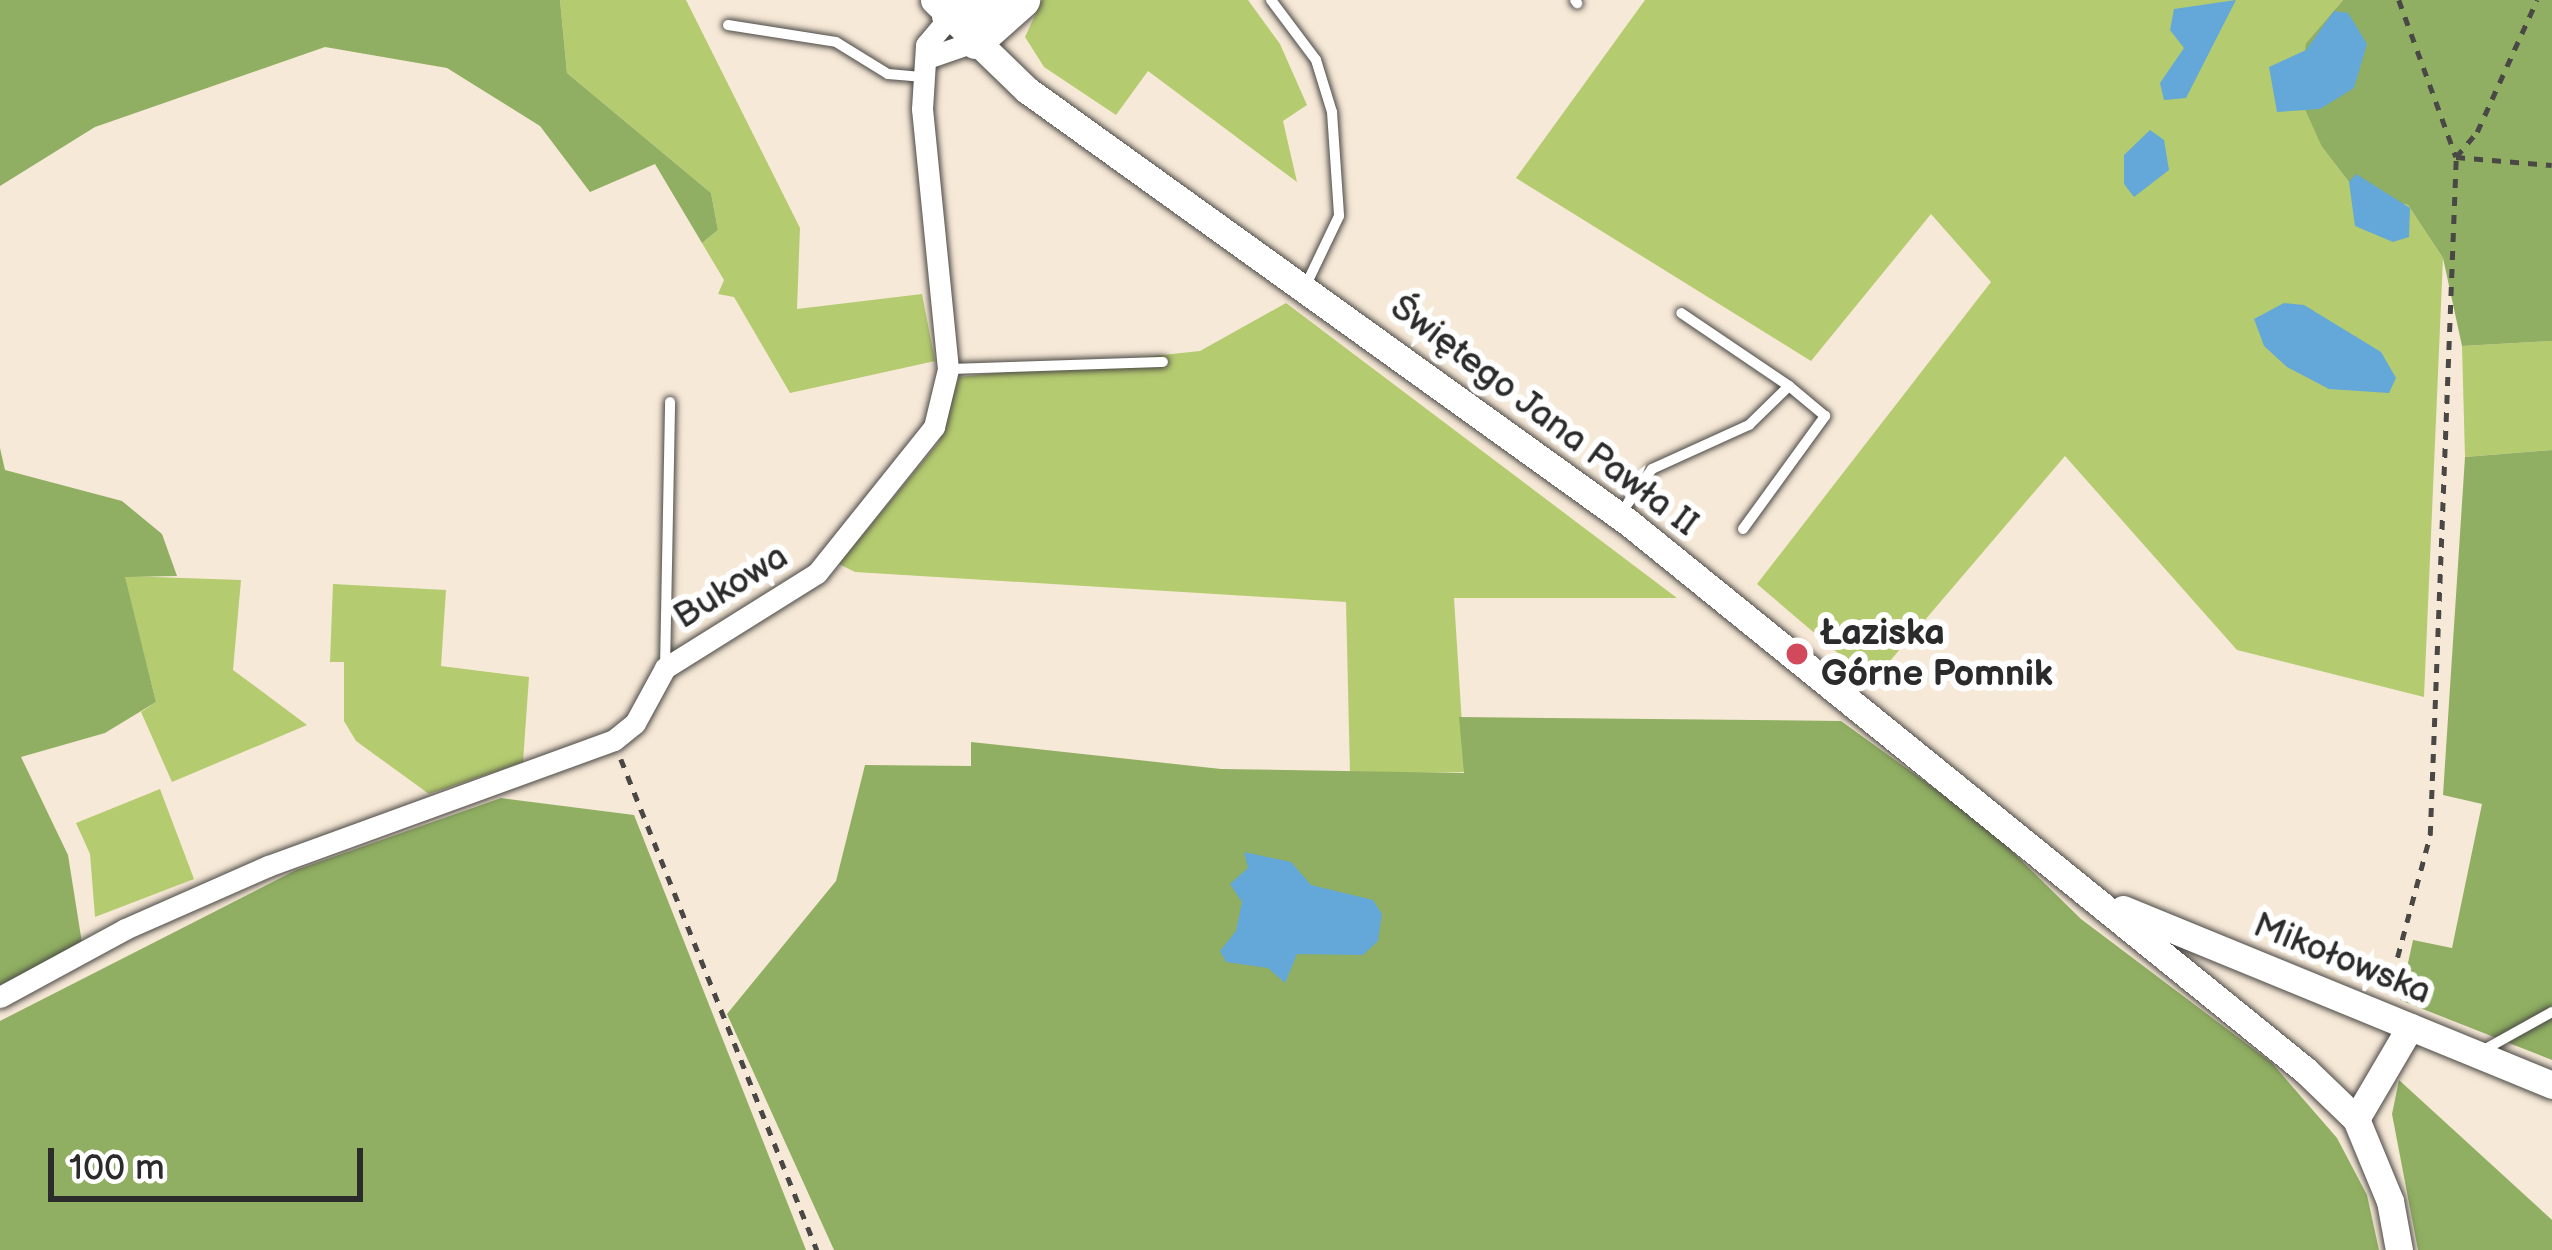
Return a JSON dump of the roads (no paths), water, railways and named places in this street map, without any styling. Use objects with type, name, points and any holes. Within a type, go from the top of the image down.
[{"type":"main road","points":[[953,19],[990,0]]},
{"type":"main road","points":[[953,19],[1022,0]]},
{"type":"street","points":[[926,68],[953,19]]},
{"type":"street","name":"Bukowa","points":[[0,997],[125,929],[268,866],[614,740],[634,724],[665,668],[817,573],[934,427],[948,369],[927,194],[926,68],[931,31],[953,19]]},
{"type":"street","name":"Świętego Jana Pawła II","points":[[953,19],[1027,90],[1306,285],[1620,516],[2103,902]]},
{"type":"street","points":[[2103,902],[2356,1119],[2390,1201],[2399,1250]]},
{"type":"street","name":"Mikołowska","points":[[2103,902],[2552,1085]]},
{"type":"street","points":[[2356,1119],[2410,1027]]},
{"type":"lane","points":[[1271,0],[1316,60],[1332,112],[1339,216],[1306,285]]},
{"type":"lane","points":[[728,25],[836,42],[888,74],[926,68]]},
{"type":"lane","points":[[1682,313],[1825,416],[1743,529]]},
{"type":"lane","points":[[948,369],[1163,362]]},
{"type":"lane","points":[[1620,516],[1652,469],[1749,424],[1789,386]]},
{"type":"lane","points":[[665,668],[670,402]]},
{"type":"lane","points":[[2479,1053],[2552,1012]]},
{"type":"water","points":[[2236,0],[2186,98],[2164,100],[2160,83],[2184,48],[2170,30],[2174,9]]},
{"type":"water","points":[[2334,11],[2348,13],[2367,44],[2354,88],[2320,109],[2277,112],[2269,67],[2306,50]]},
{"type":"water","points":[[2150,130],[2164,140],[2169,170],[2134,197],[2124,184],[2124,155]]},
{"type":"water","points":[[2356,174],[2410,208],[2409,237],[2393,242],[2355,226],[2349,182]]},
{"type":"water","points":[[2284,303],[2304,305],[2381,352],[2396,378],[2389,393],[2329,389],[2287,367],[2264,346],[2254,319]]},
{"type":"water","points":[[1244,852],[1291,862],[1311,885],[1373,900],[1382,914],[1378,941],[1363,955],[1297,954],[1285,983],[1268,968],[1226,962],[1220,951],[1236,931],[1242,902],[1230,884],[1248,868]]},
{"type":"place","name":"Łaziska Górne Pomnik","points":[[1797,654]]}]
